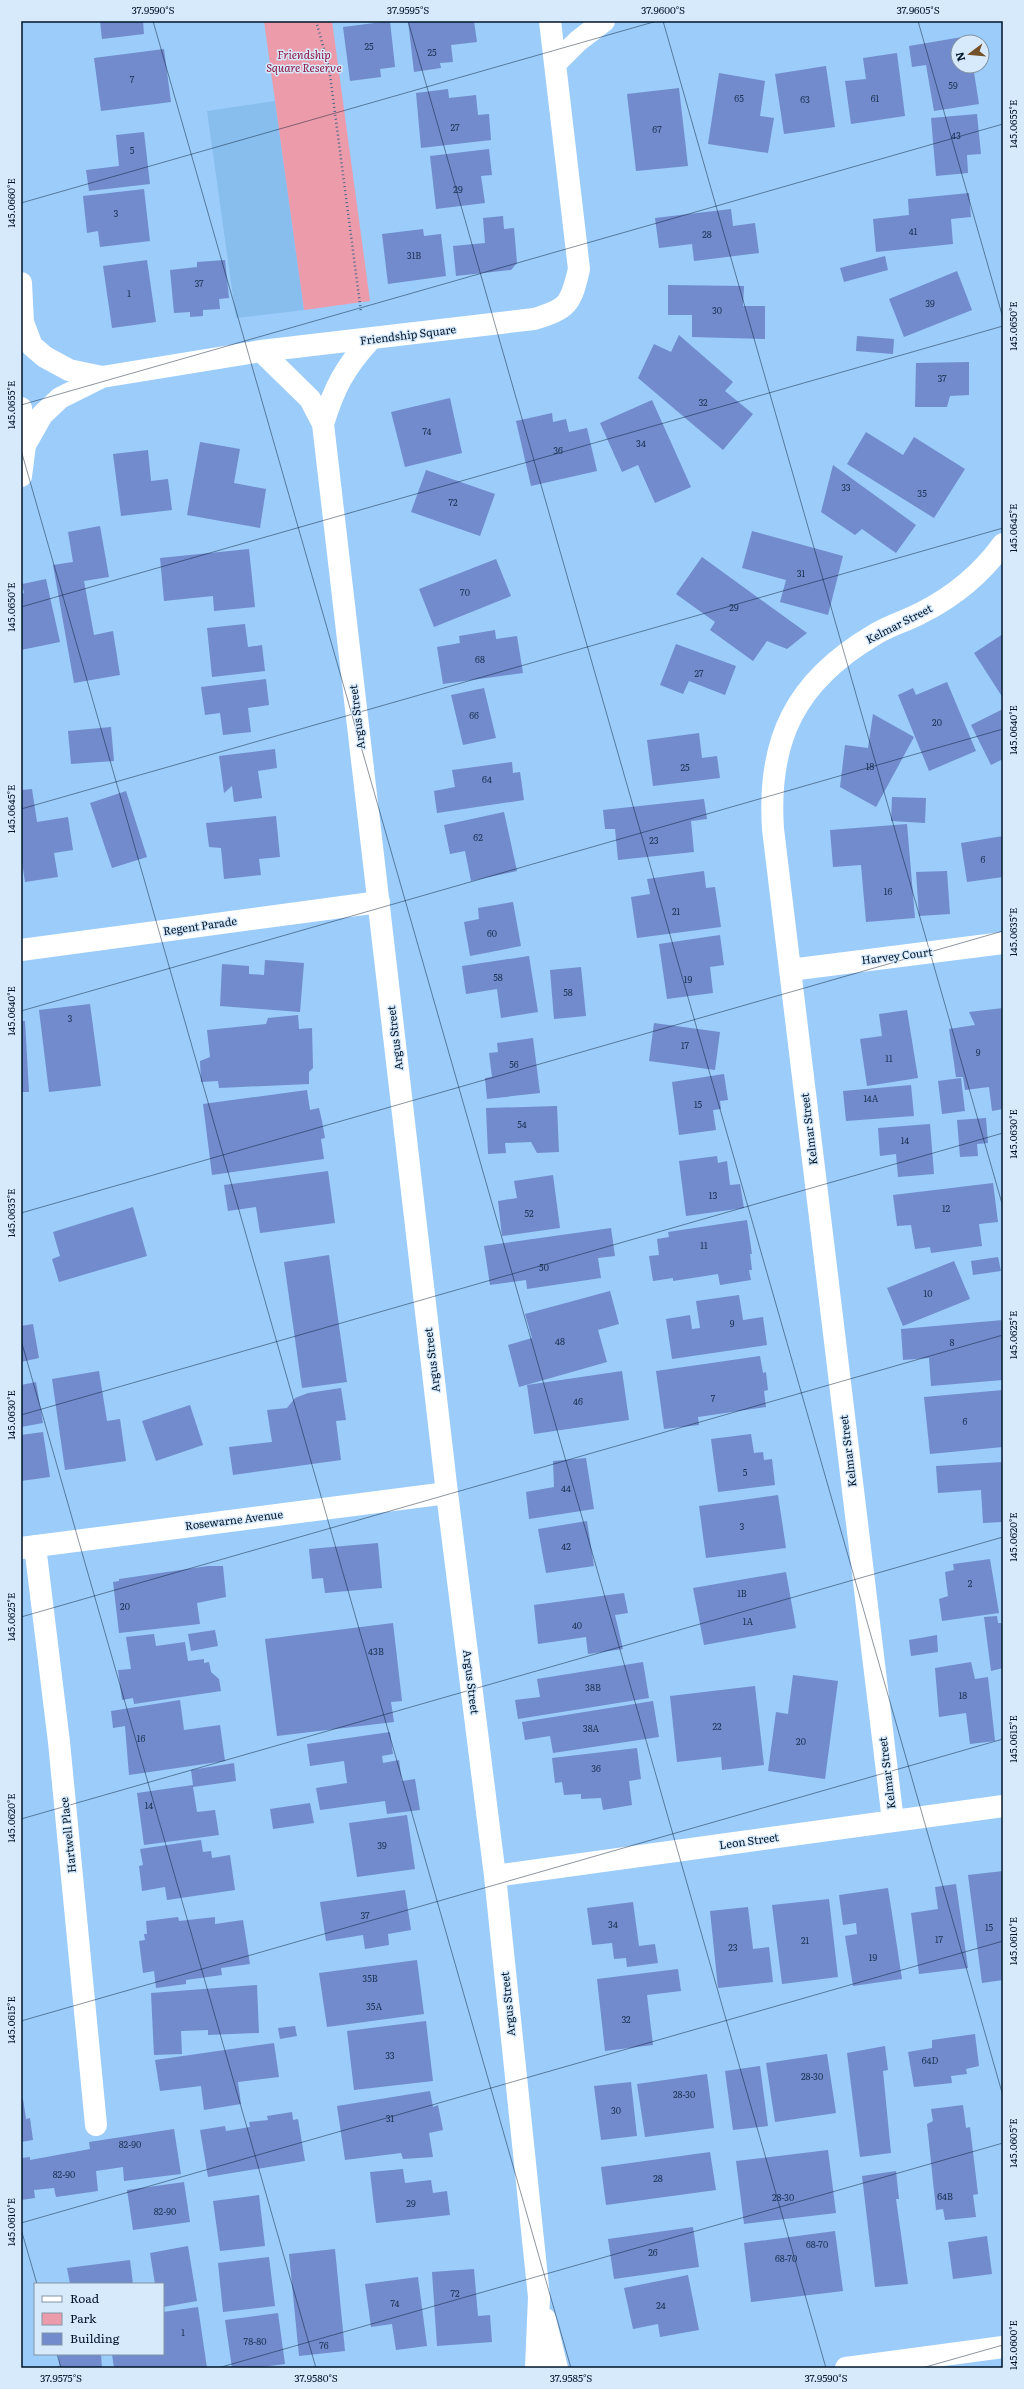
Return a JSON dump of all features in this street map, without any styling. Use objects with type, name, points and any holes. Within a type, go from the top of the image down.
[{"type":"street","name":"Friendship Square","points":[[21,283],[22,325],[32,346],[45,356],[69,370],[102,377],[261,351],[534,320],[558,312],[573,295],[579,270],[550,21]]},
{"type":"street","points":[[555,64],[578,41],[604,21]]},
{"type":"street","name":"Argus Street","points":[[323,424],[331,396],[350,361],[371,339]]},
{"type":"street","name":"Argus Street","points":[[261,351],[310,399],[323,424],[447,1492],[494,1876],[539,2297],[557,2368]]},
{"type":"street","points":[[25,445],[42,415],[60,398],[102,377]]},
{"type":"street","points":[[21,408],[25,445],[21,476]]},
{"type":"street","name":"Kelmar Street","points":[[893,1821],[790,970],[771,801],[772,776],[782,738],[794,709],[815,680],[841,657],[874,634],[920,614],[950,597],[977,573],[1003,544]]},
{"type":"street","name":"Regent Parade","points":[[21,950],[379,902]]},
{"type":"street","name":"Harvey Court","points":[[790,970],[1003,943]]},
{"type":"street","name":"Rosewarne Avenue","points":[[28,1547],[447,1492]]},
{"type":"street","name":"Hartwell Place","points":[[28,1547],[59,1742],[96,2125]]},
{"type":"street","name":"Leon Street","points":[[494,1876],[1003,1806]]},
{"type":"street","name":"Argus Street","points":[[536,2368],[539,2297]]},
{"type":"street","points":[[846,2368],[964,2360],[1003,2347]]},
{"type":"path","points":[[316,21],[329,67],[359,308],[371,339]]},
{"type":"shaded area","points":[[275,101],[304,310],[236,318],[207,111]]},
{"type":"green space","name":"Friendship Square Reserve","points":[[264,21],[332,21],[370,301],[304,310]]},
{"type":"building","points":[[100,21],[143,21],[144,34],[102,39]]},
{"type":"building","points":[[390,21],[395,67],[380,69],[381,77],[350,81],[343,27]]},
{"type":"building","points":[[408,21],[474,21],[477,42],[451,45],[453,62],[440,63],[441,68],[414,72]]},
{"type":"building","points":[[950,39],[950,74],[974,74],[979,104],[934,111],[926,65],[912,67],[909,46]]},
{"type":"building","points":[[164,49],[171,102],[101,111],[94,58]]},
{"type":"building","points":[[897,53],[905,116],[851,124],[845,81],[866,79],[863,58]]},
{"type":"building","points":[[826,66],[835,127],[784,134],[775,74]]},
{"type":"building","points":[[719,73],[765,81],[760,116],[774,118],[768,153],[708,144]]},
{"type":"building","points":[[679,88],[688,166],[636,171],[627,94]]},
{"type":"building","points":[[448,89],[449,98],[476,95],[478,115],[489,114],[491,140],[421,148],[416,93]]},
{"type":"building","points":[[977,114],[981,154],[967,155],[968,173],[936,176],[931,118]]},
{"type":"building","points":[[144,132],[150,184],[89,191],[86,170],[119,166],[116,135]]},
{"type":"building","points":[[489,149],[492,175],[481,176],[485,203],[436,209],[430,156]]},
{"type":"building","points":[[144,189],[150,241],[100,247],[98,231],[87,233],[83,196]]},
{"type":"building","points":[[969,193],[971,217],[951,219],[953,244],[876,252],[873,219],[909,215],[908,199]]},
{"type":"building","points":[[731,209],[733,226],[755,223],[759,253],[694,261],[692,244],[659,248],[655,218]]},
{"type":"building","points":[[503,216],[504,229],[514,228],[517,263],[511,270],[456,276],[453,246],[485,243],[483,218]]},
{"type":"building","points":[[423,229],[424,236],[441,234],[446,276],[388,284],[382,234]]},
{"type":"building","points":[[885,256],[888,270],[844,282],[840,268]]},
{"type":"building","points":[[147,260],[156,322],[112,328],[103,266]]},
{"type":"building","points":[[225,260],[229,298],[219,299],[220,309],[203,310],[203,316],[190,317],[190,312],[174,313],[170,270],[197,267],[197,262]]},
{"type":"building","points":[[957,271],[972,310],[904,337],[889,299]]},
{"type":"building","points":[[668,285],[744,286],[743,306],[765,306],[765,339],[692,337],[692,315],[668,315]]},
{"type":"building","points":[[679,335],[733,382],[725,391],[753,414],[723,450],[638,378],[654,344],[671,352]]},
{"type":"building","points":[[857,336],[894,339],[893,354],[856,351]]},
{"type":"building","points":[[969,362],[969,395],[950,396],[947,407],[915,407],[916,363]]},
{"type":"building","points":[[450,398],[462,453],[405,467],[391,412]]},
{"type":"building","points":[[652,400],[691,487],[655,503],[638,465],[622,472],[600,423]]},
{"type":"building","points":[[552,413],[553,422],[566,419],[569,432],[587,428],[597,471],[531,486],[516,421]]},
{"type":"building","points":[[866,432],[903,455],[914,437],[965,469],[934,518],[847,464]]},
{"type":"building","points":[[200,442],[240,449],[234,483],[266,489],[260,528],[187,515]]},
{"type":"building","points":[[148,450],[151,481],[168,479],[172,510],[121,516],[113,454]]},
{"type":"building","points":[[833,465],[916,525],[896,553],[862,529],[855,535],[821,512]]},
{"type":"building","points":[[426,470],[495,494],[480,536],[411,512]]},
{"type":"building","points":[[100,526],[109,577],[84,581],[94,635],[113,631],[120,675],[74,683],[53,565],[73,562],[68,532]]},
{"type":"building","points":[[752,531],[843,556],[828,615],[780,602],[786,580],[742,568]]},
{"type":"building","points":[[249,549],[255,607],[214,611],[213,596],[164,601],[160,558]]},
{"type":"building","points":[[702,557],[807,633],[787,649],[767,641],[753,661],[710,630],[715,622],[676,594]]},
{"type":"building","points":[[496,559],[511,596],[434,627],[419,589]]},
{"type":"building","points":[[46,579],[60,642],[21,650],[21,594],[24,593],[22,584]]},
{"type":"building","points":[[245,624],[248,647],[262,645],[265,671],[212,677],[207,628]]},
{"type":"building","points":[[495,630],[496,639],[517,636],[523,673],[443,684],[437,647],[460,643],[459,636]]},
{"type":"building","points":[[1003,634],[1003,698],[974,653]]},
{"type":"building","points":[[676,644],[736,666],[725,695],[689,681],[683,694],[660,685]]},
{"type":"building","points":[[266,679],[269,705],[248,708],[251,732],[223,735],[220,713],[205,715],[201,687]]},
{"type":"building","points":[[947,682],[976,751],[929,771],[898,695],[913,688],[916,695]]},
{"type":"building","points":[[484,688],[496,738],[463,745],[451,695]]},
{"type":"building","points":[[1003,709],[1003,759],[991,765],[971,725]]},
{"type":"building","points":[[873,714],[914,737],[876,807],[840,787],[845,745],[868,748]]},
{"type":"building","points":[[111,727],[114,761],[71,764],[68,731]]},
{"type":"building","points":[[699,733],[702,758],[717,756],[720,778],[653,786],[647,740]]},
{"type":"building","points":[[275,749],[277,768],[258,771],[262,798],[234,802],[232,786],[224,793],[219,756]]},
{"type":"building","points":[[512,762],[513,773],[520,772],[524,800],[437,813],[434,791],[455,787],[452,770]]},
{"type":"building","points":[[32,789],[37,822],[68,817],[73,850],[54,853],[58,877],[25,882],[21,855],[21,790]]},
{"type":"building","points":[[126,791],[147,857],[112,868],[90,803]]},
{"type":"building","points":[[892,797],[926,798],[925,823],[891,821]]},
{"type":"building","points":[[704,799],[707,819],[691,821],[694,852],[618,860],[615,829],[605,829],[603,810]]},
{"type":"building","points":[[504,812],[517,871],[471,881],[465,851],[450,854],[444,825]]},
{"type":"building","points":[[276,816],[280,857],[259,859],[261,875],[224,879],[221,848],[209,847],[206,823]]},
{"type":"building","points":[[907,824],[915,918],[866,922],[861,865],[833,867],[830,830]]},
{"type":"building","points":[[1003,836],[1003,877],[967,882],[961,843]]},
{"type":"building","points":[[704,871],[706,888],[715,887],[721,927],[637,938],[631,897],[650,894],[647,879]]},
{"type":"building","points":[[947,871],[950,914],[919,916],[916,872]]},
{"type":"building","points":[[513,902],[521,946],[470,956],[464,922],[479,919],[478,908]]},
{"type":"building","points":[[720,935],[724,965],[710,967],[713,993],[667,999],[659,944]]},
{"type":"building","points":[[529,956],[538,1012],[501,1018],[497,989],[466,994],[462,966]]},
{"type":"building","points":[[265,960],[304,963],[300,1012],[220,1006],[222,964],[249,966],[249,974],[264,975]]},
{"type":"building","points":[[581,967],[586,1016],[554,1019],[550,970]]},
{"type":"building","points":[[90,1004],[101,1086],[49,1092],[39,1010]]},
{"type":"building","points":[[1003,1008],[1003,1109],[992,1111],[989,1087],[965,1090],[963,1077],[956,1077],[949,1029],[975,1025],[969,1012]]},
{"type":"building","points":[[907,1010],[918,1078],[867,1086],[860,1039],[882,1036],[879,1014]]},
{"type":"building","points":[[298,1015],[299,1029],[312,1028],[313,1068],[309,1072],[309,1084],[219,1088],[218,1081],[201,1082],[200,1061],[210,1057],[207,1030],[266,1024],[268,1018]]},
{"type":"building","points":[[21,1021],[25,1021],[29,1092],[21,1092]]},
{"type":"building","points":[[654,1023],[720,1032],[715,1070],[649,1061]]},
{"type":"building","points":[[533,1038],[540,1093],[487,1099],[485,1078],[492,1077],[489,1053],[498,1052],[497,1043]]},
{"type":"building","points":[[724,1074],[728,1100],[720,1101],[721,1109],[713,1110],[716,1130],[679,1135],[672,1082]]},
{"type":"building","points":[[961,1078],[965,1111],[942,1114],[938,1081]]},
{"type":"building","points":[[911,1085],[914,1116],[846,1121],[843,1091]]},
{"type":"building","points":[[307,1090],[310,1110],[319,1108],[325,1138],[321,1139],[324,1159],[212,1175],[203,1104]]},
{"type":"building","points":[[557,1106],[559,1152],[537,1153],[531,1142],[505,1143],[506,1153],[488,1154],[486,1108]]},
{"type":"building","points":[[986,1118],[988,1143],[977,1144],[978,1156],[960,1157],[957,1120]]},
{"type":"building","points":[[930,1124],[934,1174],[898,1177],[896,1154],[880,1156],[878,1128]]},
{"type":"building","points":[[717,1156],[718,1163],[727,1161],[730,1185],[740,1184],[744,1208],[686,1216],[679,1161]]},
{"type":"building","points":[[328,1171],[335,1223],[260,1233],[256,1207],[228,1211],[224,1185]]},
{"type":"building","points":[[553,1175],[560,1228],[502,1236],[498,1201],[517,1198],[514,1181]]},
{"type":"building","points":[[993,1183],[998,1222],[979,1224],[982,1246],[931,1253],[930,1247],[915,1249],[911,1225],[897,1226],[893,1195]]},
{"type":"building","points":[[133,1207],[147,1256],[59,1282],[52,1259],[60,1256],[53,1232]]},
{"type":"building","points":[[747,1220],[752,1254],[750,1254],[752,1270],[749,1270],[751,1280],[720,1285],[718,1274],[673,1281],[673,1278],[653,1281],[649,1256],[659,1255],[657,1239],[669,1237],[668,1232]]},
{"type":"building","points":[[611,1228],[615,1256],[598,1258],[601,1278],[527,1289],[526,1280],[490,1285],[484,1246]]},
{"type":"building","points":[[329,1255],[347,1382],[302,1388],[284,1262]]},
{"type":"building","points":[[998,1257],[1001,1271],[973,1275],[971,1261]]},
{"type":"building","points":[[954,1261],[970,1299],[903,1326],[887,1288]]},
{"type":"building","points":[[610,1291],[619,1324],[598,1330],[607,1362],[519,1387],[508,1345],[532,1338],[525,1314]]},
{"type":"building","points":[[739,1295],[743,1320],[763,1317],[767,1345],[672,1359],[666,1319],[690,1315],[692,1329],[700,1328],[696,1301]]},
{"type":"building","points":[[1003,1320],[1003,1380],[931,1386],[929,1358],[903,1360],[901,1329]]},
{"type":"building","points":[[33,1324],[39,1358],[21,1362],[21,1326]]},
{"type":"building","points":[[760,1356],[763,1373],[766,1372],[768,1390],[764,1391],[766,1407],[698,1417],[699,1425],[664,1429],[656,1371]]},
{"type":"building","points":[[99,1371],[107,1421],[120,1419],[126,1461],[65,1470],[52,1379]]},
{"type":"building","points":[[622,1371],[629,1420],[534,1434],[527,1385]]},
{"type":"building","points":[[36,1382],[43,1423],[21,1427],[21,1385]]},
{"type":"building","points":[[341,1388],[346,1420],[336,1421],[341,1460],[233,1475],[229,1447],[272,1442],[267,1410],[287,1408],[295,1398],[308,1393]]},
{"type":"building","points":[[1003,1390],[1003,1447],[930,1454],[924,1397]]},
{"type":"building","points":[[190,1405],[203,1445],[156,1461],[142,1421]]},
{"type":"building","points":[[43,1432],[50,1477],[21,1481],[21,1435]]},
{"type":"building","points":[[751,1434],[754,1453],[763,1452],[764,1460],[772,1459],[775,1485],[718,1492],[711,1439]]},
{"type":"building","points":[[586,1458],[594,1509],[529,1519],[526,1492],[554,1487],[553,1461]]},
{"type":"building","points":[[1003,1462],[1003,1522],[983,1523],[981,1490],[938,1493],[936,1466]]},
{"type":"building","points":[[778,1495],[786,1548],[706,1558],[699,1506]]},
{"type":"building","points":[[587,1521],[594,1566],[546,1573],[538,1529]]},
{"type":"building","points":[[378,1543],[382,1588],[325,1593],[323,1578],[312,1579],[309,1549]]},
{"type":"building","points":[[990,1559],[999,1613],[942,1621],[939,1599],[948,1596],[945,1572],[954,1570],[953,1564]]},
{"type":"building","points":[[208,1566],[223,1566],[226,1597],[197,1603],[200,1624],[119,1633],[113,1582],[119,1581],[119,1579]]},
{"type":"building","points":[[786,1572],[796,1628],[704,1645],[693,1588]]},
{"type":"building","points":[[624,1593],[628,1613],[615,1615],[623,1649],[588,1654],[586,1637],[538,1644],[534,1605]]},
{"type":"building","points":[[997,1616],[998,1623],[1003,1623],[1003,1668],[991,1671],[984,1617]]},
{"type":"building","points":[[393,1623],[402,1701],[391,1702],[394,1722],[277,1736],[265,1639]]},
{"type":"building","points":[[215,1630],[218,1646],[191,1651],[188,1634]]},
{"type":"building","points":[[154,1634],[156,1646],[185,1642],[188,1661],[204,1659],[204,1663],[209,1662],[211,1672],[219,1679],[221,1691],[134,1704],[133,1698],[122,1700],[118,1670],[131,1669],[126,1637]]},
{"type":"building","points":[[937,1635],[938,1652],[911,1656],[909,1640]]},
{"type":"building","points":[[643,1662],[649,1698],[518,1719],[515,1700],[540,1697],[537,1679]]},
{"type":"building","points":[[971,1662],[975,1679],[988,1677],[995,1741],[970,1744],[966,1713],[939,1717],[935,1668]]},
{"type":"building","points":[[793,1675],[838,1681],[825,1779],[768,1771],[776,1712],[788,1714]]},
{"type":"building","points":[[755,1686],[764,1765],[722,1770],[721,1757],[677,1762],[670,1696]]},
{"type":"building","points":[[180,1700],[184,1730],[220,1725],[225,1761],[129,1775],[125,1726],[113,1728],[111,1711]]},
{"type":"building","points":[[653,1701],[659,1737],[553,1753],[550,1736],[525,1740],[522,1722]]},
{"type":"building","points":[[390,1732],[393,1754],[382,1756],[383,1763],[399,1760],[402,1781],[415,1779],[420,1810],[387,1814],[385,1801],[320,1810],[316,1788],[347,1783],[344,1761],[310,1766],[307,1744]]},
{"type":"building","points":[[637,1748],[641,1779],[629,1781],[632,1805],[603,1810],[601,1798],[581,1799],[581,1794],[564,1795],[562,1782],[555,1783],[552,1758]]},
{"type":"building","points":[[234,1763],[236,1781],[193,1787],[197,1812],[215,1810],[219,1835],[144,1845],[137,1793],[193,1785],[191,1770]]},
{"type":"building","points":[[310,1803],[314,1823],[273,1829],[270,1809]]},
{"type":"building","points":[[407,1815],[415,1869],[357,1877],[349,1823]]},
{"type":"building","points":[[201,1840],[203,1852],[211,1851],[212,1858],[230,1855],[235,1890],[167,1900],[165,1887],[142,1891],[139,1866],[143,1865],[140,1849]]},
{"type":"building","points":[[1003,1871],[1003,1980],[982,1983],[968,1875]]},
{"type":"building","points":[[956,1884],[968,1968],[919,1974],[911,1913],[938,1909],[935,1887]]},
{"type":"building","points":[[888,1888],[902,1979],[853,1986],[845,1936],[857,1934],[856,1923],[843,1925],[839,1895]]},
{"type":"building","points":[[405,1890],[411,1930],[388,1934],[389,1945],[365,1949],[363,1935],[326,1941],[320,1902]]},
{"type":"building","points":[[829,1899],[838,1977],[782,1984],[772,1905]]},
{"type":"building","points":[[633,1902],[639,1946],[655,1944],[658,1963],[627,1967],[626,1958],[614,1959],[612,1943],[592,1945],[587,1908]]},
{"type":"building","points":[[748,1907],[753,1949],[769,1947],[773,1982],[718,1988],[710,1911]]},
{"type":"building","points":[[178,1917],[179,1921],[215,1917],[215,1924],[243,1920],[250,1964],[221,1968],[222,1975],[186,1980],[186,1984],[156,1988],[154,1971],[143,1973],[139,1941],[145,1940],[144,1934],[147,1934],[146,1921]]},
{"type":"building","points":[[417,1960],[424,2014],[327,2027],[319,1973]]},
{"type":"building","points":[[678,1969],[681,1991],[647,1995],[653,2045],[605,2051],[597,1979]]},
{"type":"building","points":[[257,1985],[259,2033],[208,2035],[208,2030],[181,2031],[182,2054],[154,2055],[151,1993]]},
{"type":"building","points":[[426,2021],[433,2081],[354,2090],[347,2031]]},
{"type":"building","points":[[295,2026],[297,2036],[280,2039],[278,2028]]},
{"type":"building","points":[[975,2034],[979,2066],[966,2069],[967,2074],[951,2076],[952,2083],[914,2087],[908,2052],[932,2048],[932,2040]]},
{"type":"building","points":[[274,2043],[279,2077],[238,2082],[241,2104],[204,2110],[201,2086],[160,2091],[155,2060]]},
{"type":"building","points":[[885,2046],[888,2070],[883,2071],[891,2153],[860,2157],[847,2053]]},
{"type":"building","points":[[827,2054],[836,2113],[775,2122],[766,2063]]},
{"type":"building","points":[[760,2066],[768,2126],[733,2130],[725,2071]]},
{"type":"building","points":[[707,2074],[714,2128],[645,2137],[637,2084]]},
{"type":"building","points":[[631,2082],[637,2136],[601,2140],[594,2086]]},
{"type":"building","points":[[430,2091],[433,2107],[438,2105],[443,2130],[429,2133],[433,2157],[403,2159],[401,2153],[345,2160],[337,2106]]},
{"type":"building","points":[[21,2099],[23,2099],[26,2119],[30,2118],[33,2140],[21,2142]]},
{"type":"building","points":[[963,2105],[966,2128],[970,2127],[978,2194],[973,2195],[976,2217],[945,2220],[943,2209],[936,2210],[927,2124],[933,2121],[931,2109]]},
{"type":"building","points":[[292,2112],[293,2120],[298,2119],[305,2161],[208,2177],[200,2130],[225,2126],[226,2131],[250,2127],[249,2122],[268,2120],[267,2116]]},
{"type":"building","points":[[174,2129],[181,2174],[124,2181],[123,2167],[96,2171],[98,2191],[56,2197],[54,2188],[34,2190],[35,2198],[21,2200],[21,2158],[30,2157],[30,2160],[90,2149],[89,2142]]},
{"type":"building","points":[[828,2150],[836,2213],[744,2224],[736,2161]]},
{"type":"building","points":[[710,2152],[716,2190],[606,2205],[601,2167]]},
{"type":"building","points":[[403,2169],[405,2183],[431,2180],[433,2193],[447,2191],[450,2215],[376,2223],[370,2172]]},
{"type":"building","points":[[896,2171],[899,2199],[896,2199],[908,2284],[875,2287],[862,2176]]},
{"type":"building","points":[[184,2182],[190,2222],[133,2230],[127,2190]]},
{"type":"building","points":[[259,2195],[265,2246],[220,2251],[213,2201]]},
{"type":"building","points":[[693,2227],[699,2267],[614,2279],[608,2239]]},
{"type":"building","points":[[835,2231],[843,2291],[751,2302],[744,2243]]},
{"type":"building","points":[[987,2236],[992,2274],[953,2279],[948,2242]]},
{"type":"building","points":[[188,2246],[197,2301],[164,2307],[164,2283],[155,2283],[150,2253]]},
{"type":"building","points":[[335,2249],[345,2351],[299,2356],[289,2254]]},
{"type":"building","points":[[269,2257],[275,2306],[223,2312],[218,2263]]},
{"type":"building","points":[[130,2260],[133,2283],[70,2283],[67,2268]]},
{"type":"building","points":[[474,2269],[478,2316],[490,2315],[492,2342],[437,2346],[432,2272]]},
{"type":"building","points":[[688,2275],[699,2330],[660,2337],[658,2324],[633,2329],[624,2288]]},
{"type":"building","points":[[418,2277],[427,2346],[396,2350],[392,2324],[371,2327],[365,2284]]},
{"type":"building","points":[[198,2307],[207,2368],[114,2368],[112,2355],[164,2355],[164,2312]]},
{"type":"building","points":[[278,2313],[285,2364],[253,2368],[232,2368],[225,2320]]},
{"type":"building","points":[[58,2355],[101,2355],[102,2368],[60,2368]]}]
